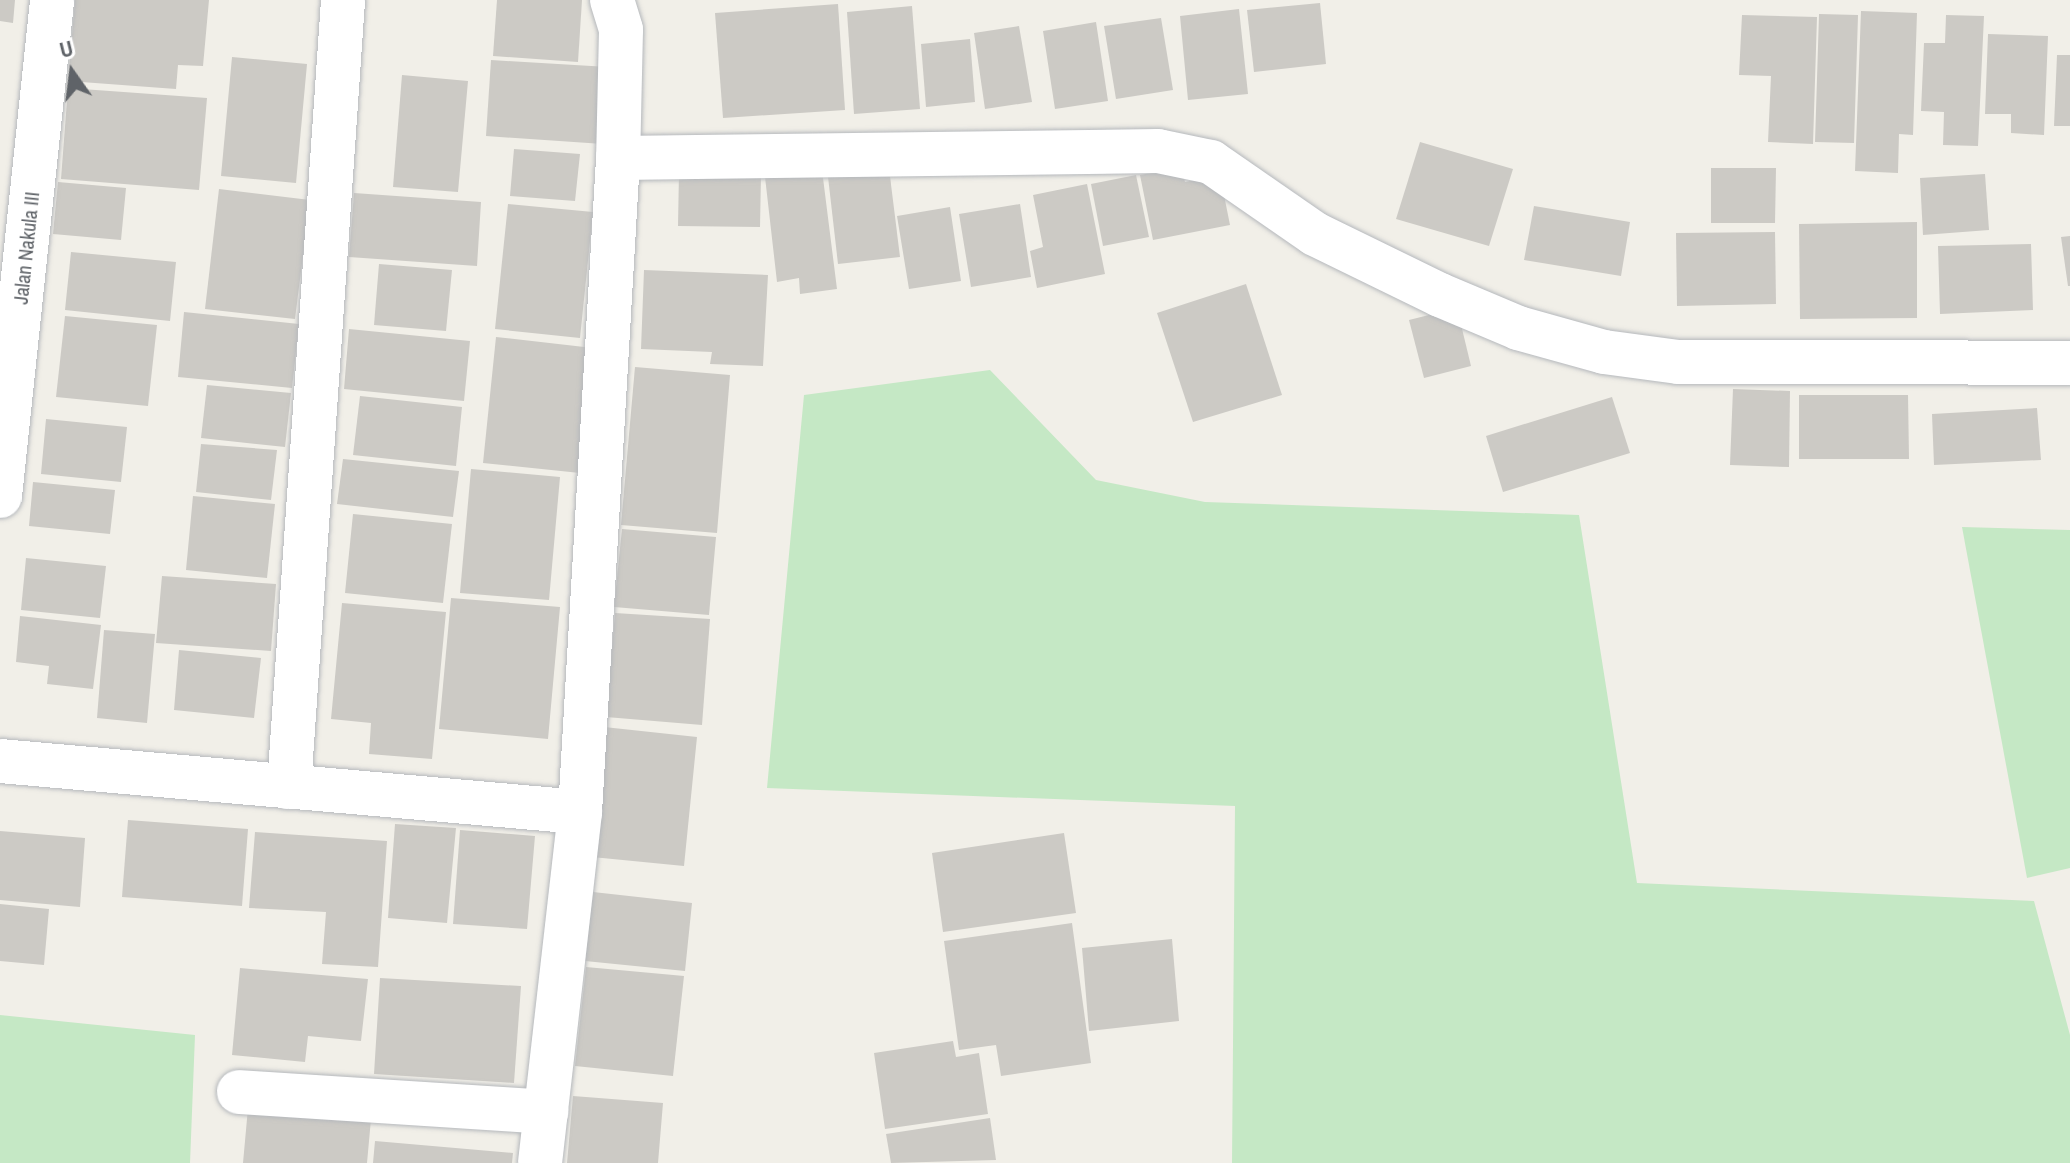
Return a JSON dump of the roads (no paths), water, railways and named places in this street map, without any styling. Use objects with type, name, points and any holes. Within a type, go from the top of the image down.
[{"type":"street","name":"Jalan Nakula III","points":[[0,496],[52,0]]},
{"type":"street","points":[[289,787],[343,0]]},
{"type":"street","points":[[540,1163],[580,812],[618,158],[621,30],[612,0]]},
{"type":"street","points":[[618,158],[1158,151],[1211,162],[1315,234],[1440,295],[1518,328],[1604,352],[1678,362],[2070,363]]},
{"type":"street","points":[[0,761],[580,812]]},
{"type":"street","points":[[239,1092],[546,1112]]}]
